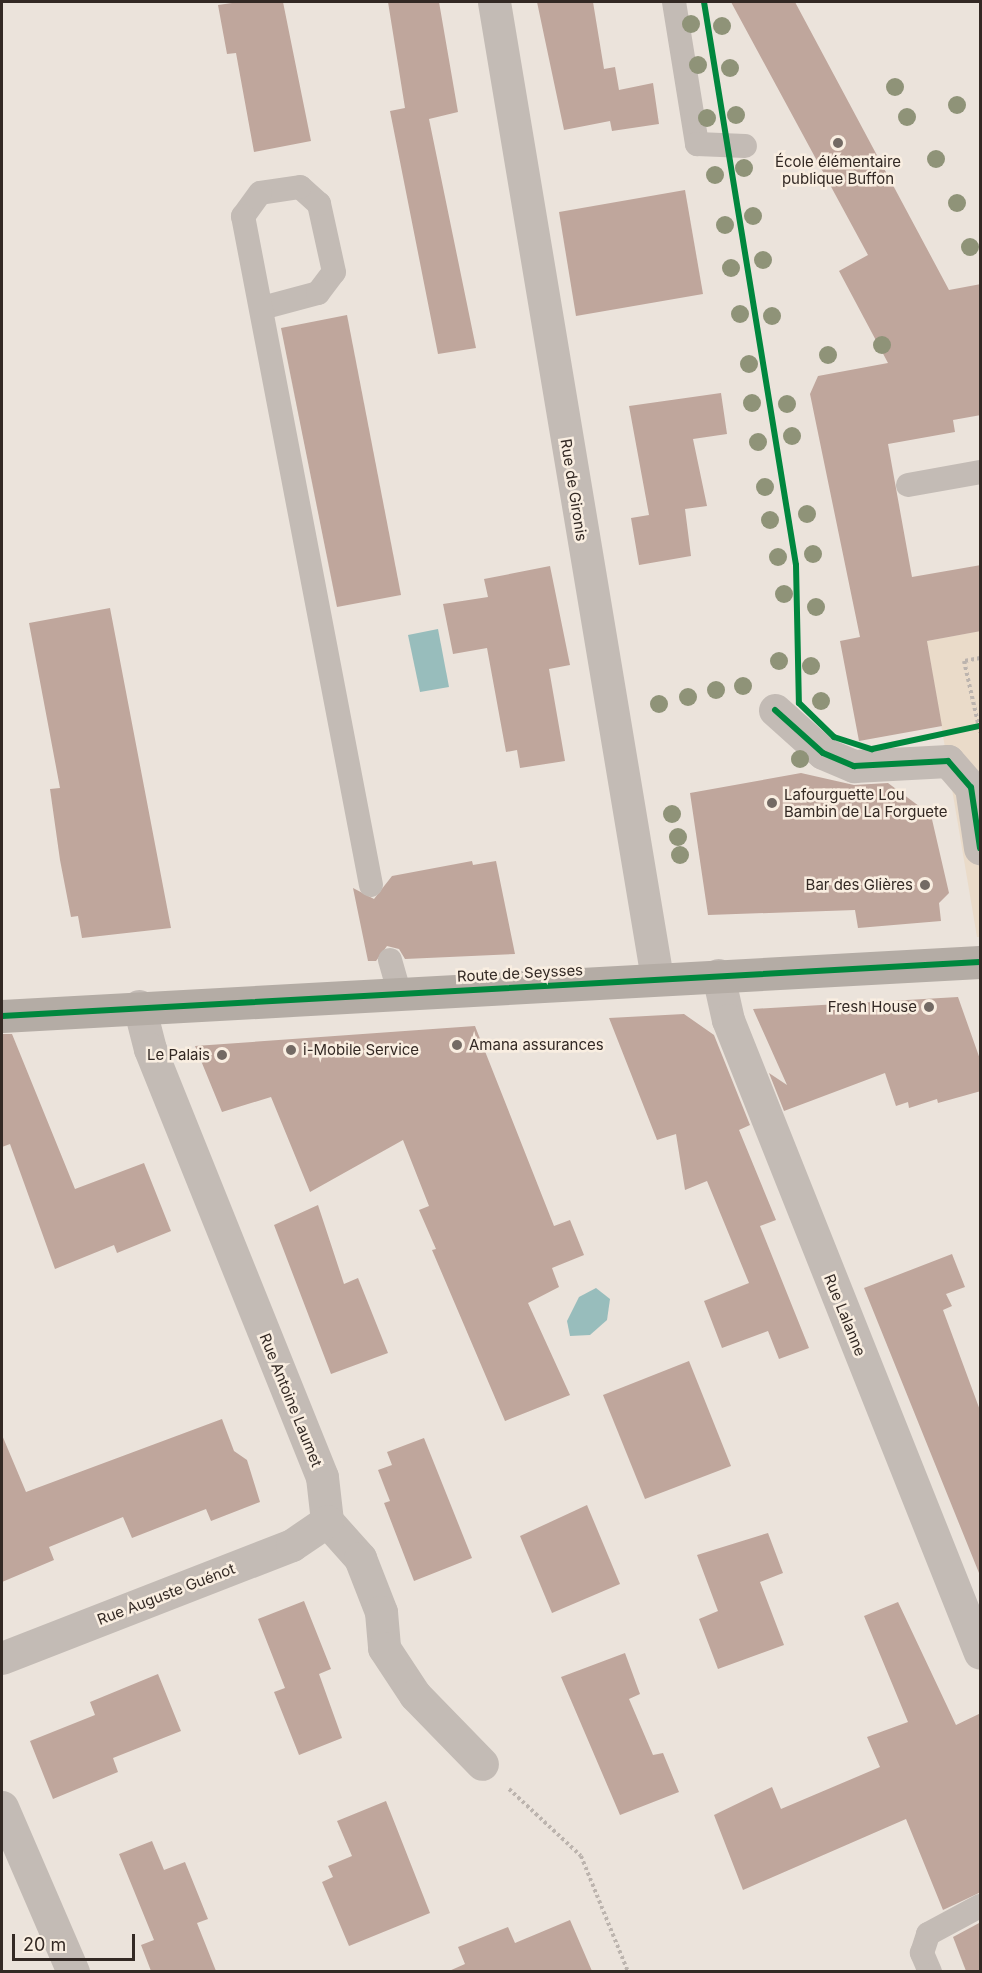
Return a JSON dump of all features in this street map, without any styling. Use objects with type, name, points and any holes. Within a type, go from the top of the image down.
[{"type":"main road","name":"Route de Seysses","points":[[2,1016],[61,1010],[981,962]]},
{"type":"main road","name":"Route de Seysses","points":[[2,1010],[61,1010]]},
{"type":"street","name":"Rue de Gironis","points":[[494,2],[657,978]]},
{"type":"street","points":[[775,710],[823,753],[854,766],[948,761],[970,787],[981,848]]},
{"type":"street","name":"Rue Lalanne","points":[[718,975],[728,1020],[981,1653]]},
{"type":"street","name":"Rue Antoine Laumet","points":[[139,1006],[150,1049],[322,1477],[327,1521]]},
{"type":"street","points":[[327,1521],[360,1558],[381,1612],[384,1648],[415,1695],[482,1764]]},
{"type":"street","name":"Rue Auguste Guénot","points":[[2,1658],[292,1545],[327,1521]]},
{"type":"street","points":[[2,1807],[73,1971]]},
{"type":"lane","points":[[674,2],[697,144],[745,146]]},
{"type":"lane","points":[[262,308],[318,293],[334,272],[319,204],[300,187],[260,193],[243,216],[371,885]]},
{"type":"lane","points":[[908,485],[981,471]]},
{"type":"lane","points":[[390,960],[399,992]]},
{"type":"lane","points":[[930,1971],[922,1953],[928,1934],[981,1906]]},
{"type":"path","points":[[980,728],[964,661],[981,658]]},
{"type":"path","points":[[482,1764],[581,1856],[628,1971]]},
{"type":"shaded area","points":[[980,631],[980,937],[977,937],[927,641]]},
{"type":"water","points":[[438,629],[449,687],[420,692],[408,635]]},
{"type":"water","points":[[596,1288],[610,1299],[607,1320],[590,1335],[570,1336],[567,1321],[579,1297]]},
{"type":"building","points":[[239,2],[283,2],[311,141],[254,152],[236,53],[227,54],[218,5]]},
{"type":"building","points":[[388,2],[439,2],[458,112],[429,119],[476,348],[438,354],[390,111],[405,108]]},
{"type":"building","points":[[537,2],[593,2],[604,69],[615,67],[619,90],[653,83],[659,124],[612,131],[610,121],[564,130]]},
{"type":"building","points":[[731,2],[795,2],[949,290],[981,284],[981,415],[953,420],[955,432],[888,444],[912,577],[981,565],[981,631],[927,641],[942,726],[859,741],[840,641],[860,637],[810,394],[818,376],[888,363],[839,271],[868,255]]},
{"type":"building","points":[[685,190],[703,294],[576,316],[559,212]]},
{"type":"building","points":[[347,315],[401,595],[337,607],[281,328]]},
{"type":"building","points":[[721,393],[727,434],[693,439],[707,506],[685,509],[691,556],[639,565],[631,518],[649,515],[629,406]]},
{"type":"building","points":[[550,566],[570,665],[549,669],[565,761],[520,768],[517,750],[506,752],[487,648],[453,654],[443,604],[488,597],[484,579]]},
{"type":"building","points":[[110,608],[171,928],[82,938],[78,916],[71,917],[60,860],[50,789],[60,788],[29,623]]},
{"type":"building","points":[[801,773],[854,785],[888,783],[931,815],[949,893],[939,903],[941,921],[858,928],[855,910],[708,915],[690,793]]},
{"type":"building","points":[[472,861],[473,865],[496,861],[515,954],[405,959],[399,949],[387,946],[376,961],[368,961],[353,888],[374,899],[392,876]]},
{"type":"building","points":[[958,997],[981,1062],[981,1091],[938,1103],[937,1099],[909,1108],[908,1102],[896,1106],[885,1073],[784,1111],[769,1073],[787,1085],[753,1009]]},
{"type":"building","points":[[684,1014],[714,1035],[750,1125],[739,1130],[776,1220],[760,1226],[809,1348],[779,1359],[768,1331],[722,1348],[704,1301],[749,1283],[707,1181],[685,1190],[676,1134],[657,1140],[609,1018]]},
{"type":"building","points":[[475,1026],[554,1226],[570,1220],[584,1255],[552,1268],[559,1287],[528,1303],[570,1395],[505,1421],[432,1250],[436,1249],[419,1210],[429,1206],[403,1140],[310,1192],[271,1097],[222,1112],[195,1046]]},
{"type":"building","points":[[2,1034],[12,1034],[75,1189],[144,1163],[171,1231],[117,1253],[114,1245],[55,1269],[10,1144],[2,1147]]},
{"type":"building","points":[[318,1205],[344,1284],[358,1278],[388,1353],[331,1374],[274,1225]]},
{"type":"building","points":[[952,1254],[965,1287],[946,1294],[952,1306],[943,1310],[981,1413],[979,1573],[864,1288]]},
{"type":"building","points":[[689,1361],[731,1466],[645,1499],[603,1395]]},
{"type":"building","points":[[222,1419],[234,1451],[247,1460],[260,1502],[211,1521],[206,1509],[132,1538],[123,1517],[49,1547],[54,1560],[2,1582],[2,1435],[26,1492]]},
{"type":"building","points":[[424,1438],[472,1558],[414,1581],[384,1503],[390,1501],[378,1470],[392,1465],[387,1452]]},
{"type":"building","points":[[587,1505],[620,1584],[552,1613],[520,1536]]},
{"type":"building","points":[[768,1533],[783,1573],[760,1582],[784,1645],[718,1669],[699,1619],[718,1611],[697,1555]]},
{"type":"building","points":[[304,1601],[331,1669],[319,1674],[342,1738],[299,1755],[274,1692],[285,1688],[258,1619]]},
{"type":"building","points":[[898,1602],[956,1725],[981,1713],[981,1892],[943,1910],[906,1819],[743,1890],[714,1815],[772,1787],[781,1809],[880,1767],[867,1737],[908,1722],[864,1616]]},
{"type":"building","points":[[625,1653],[640,1694],[629,1699],[653,1755],[663,1753],[679,1792],[620,1815],[561,1677]]},
{"type":"building","points":[[158,1674],[181,1731],[113,1758],[118,1772],[53,1799],[30,1741],[95,1715],[90,1702]]},
{"type":"building","points":[[386,1801],[430,1913],[349,1946],[322,1882],[333,1877],[328,1866],[352,1856],[337,1821]]},
{"type":"building","points":[[152,1841],[164,1870],[185,1862],[208,1919],[197,1923],[216,1971],[151,1971],[141,1945],[154,1940],[119,1854]]},
{"type":"building","points":[[570,1920],[592,1971],[449,1971],[465,1964],[458,1947],[508,1927],[515,1943]]},
{"type":"building","points":[[981,1922],[981,1971],[966,1971],[953,1937]]},
{"type":"cycle path","points":[[704,2],[796,565],[799,703],[834,737],[872,749],[979,726]]},
{"type":"cycle path","points":[[775,710],[823,753],[854,766],[948,761],[971,787],[980,848]]},
{"type":"cycle path","points":[[2,1016],[980,962]]},
{"type":"place","name":"École élémentaire publique Buffon","points":[[838,143]]},
{"type":"place","name":"Lafourguette Lou Bambin de La Forguete","points":[[772,803]]},
{"type":"place","name":"Bar des Glières","points":[[925,885]]},
{"type":"place","name":"Fresh House","points":[[929,1007]]},
{"type":"place","name":"Amana assurances","points":[[457,1045]]},
{"type":"place","name":"i-Mobile Service","points":[[291,1050]]},
{"type":"place","name":"Le Palais","points":[[222,1055]]}]
